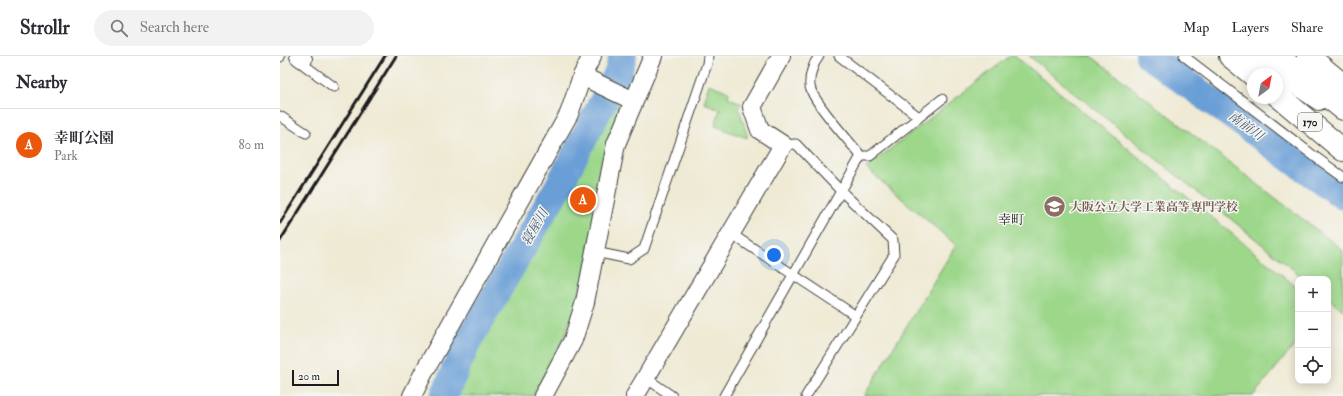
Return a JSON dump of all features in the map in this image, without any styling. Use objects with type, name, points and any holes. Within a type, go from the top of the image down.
[{"type":"main road","points":[[1230,56],[1247,70]]},
{"type":"main road","name":"170","points":[[1278,56],[1343,109]]},
{"type":"main road","points":[[1308,56],[1343,85]]},
{"type":"main road","name":"170","points":[[1283,100],[1343,150]]},
{"type":"street","points":[[412,396],[569,114],[582,76],[592,56]]},
{"type":"street","points":[[543,396],[573,340],[585,302],[616,144],[653,56]]},
{"type":"street","points":[[635,396],[783,145],[760,130],[752,107],[781,56]]},
{"type":"street","points":[[1253,56],[1343,117]]},
{"type":"street","points":[[582,76],[634,101]]},
{"type":"lane","points":[[595,252],[629,259],[644,249],[707,64],[708,56]]},
{"type":"lane","points":[[819,56],[812,70],[810,86],[815,100],[861,156]]},
{"type":"lane","points":[[840,56],[919,117]]},
{"type":"lane","points":[[1184,56],[1343,177]]},
{"type":"lane","points":[[302,57],[304,65],[334,86]]},
{"type":"lane","points":[[861,156],[870,156],[942,99]]},
{"type":"lane","points":[[280,116],[306,132]]},
{"type":"lane","points":[[783,145],[796,144],[841,191],[893,240],[894,255],[806,396]]},
{"type":"lane","points":[[728,395],[793,275],[861,156]]},
{"type":"lane","points":[[730,233],[856,316]]},
{"type":"lane","points":[[646,378],[672,396]]},
{"type":"green space","name":"大阪公立大学工業高等専門学校","points":[[1010,56],[1015,56],[1295,286],[1295,345],[1253,396],[864,396],[956,245],[866,168]]},
{"type":"green space","points":[[1029,56],[1091,56],[1343,250],[1343,310],[1331,300],[1331,276],[1301,276]]},
{"type":"green space","points":[[709,84],[729,92],[728,97],[741,103],[739,108],[747,138],[715,126],[720,109],[704,103]]},
{"type":"green space","points":[[622,96],[634,101],[578,299],[565,335],[533,396],[455,396],[471,350]]},
{"type":"waterway","name":"寝屋川","points":[[444,396],[467,343],[558,187],[618,73],[623,56]]},
{"type":"waterway","name":"南前川","points":[[1149,56],[1343,196]]},
{"type":"railway","points":[[280,223],[385,56]]},
{"type":"railway","points":[[280,241],[396,56]]},
{"type":"place","name":"幸町公園","points":[[583,200]]},
{"type":"place","name":"大阪公立大学工業高等専門学校","points":[[1055,207]]},
{"type":"district","name":"幸町","points":[[1011,220]]}]
